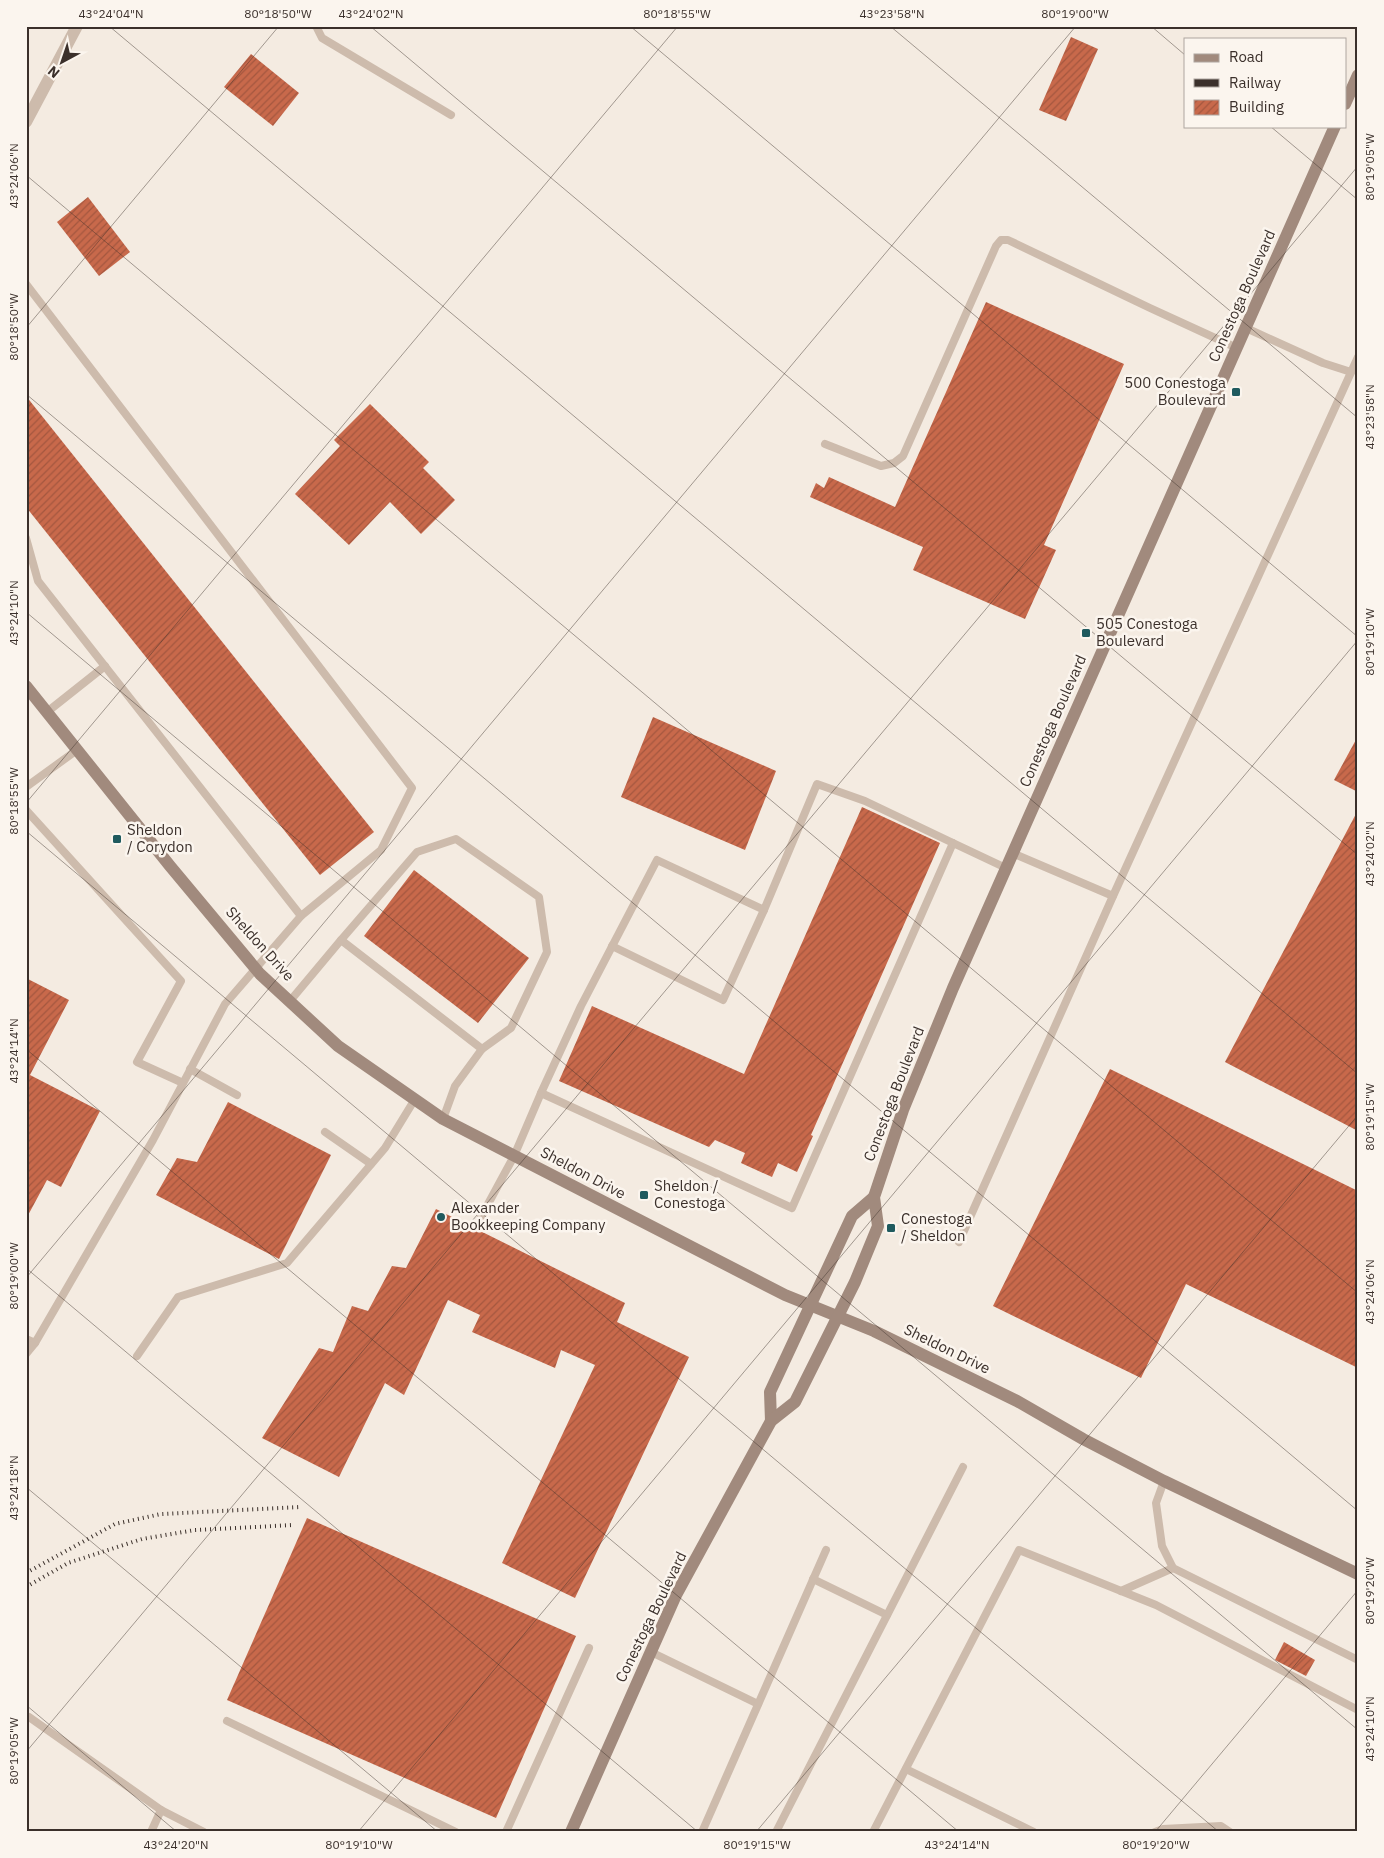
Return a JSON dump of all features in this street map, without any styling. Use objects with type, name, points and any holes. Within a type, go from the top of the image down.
[{"type":"street","points":[[26,122],[77,26]]},
{"type":"street","points":[[1346,102],[1358,76]]},
{"type":"street","name":"Conestoga Boulevard","points":[[571,1832],[676,1595],[771,1421],[795,1402],[839,1318],[878,1226],[874,1197],[903,1110],[953,988],[1334,128]]},
{"type":"street","name":"Sheldon Drive","points":[[26,686],[170,866],[256,969],[338,1046],[443,1119],[776,1291],[811,1307],[874,1331],[1016,1401],[1083,1439],[1164,1481],[1358,1574]]},
{"type":"street","points":[[771,1421],[770,1392],[852,1216],[874,1197]]},
{"type":"lane","points":[[316,26],[322,38],[451,115]]},
{"type":"lane","points":[[825,444],[881,466],[894,463],[903,456],[996,246],[1002,240],[1008,240],[1238,348]]},
{"type":"lane","points":[[26,284],[412,788],[381,850],[301,916],[225,1004],[152,1140],[35,1343],[26,1354]]},
{"type":"lane","points":[[1246,328],[1323,363],[1351,372]]},
{"type":"lane","points":[[959,1242],[1113,896],[1358,358]]},
{"type":"lane","points":[[26,538],[38,581],[301,916]]},
{"type":"lane","points":[[47,712],[105,666]]},
{"type":"lane","points":[[26,787],[77,750]]},
{"type":"lane","points":[[612,946],[723,1000],[764,910],[817,784],[865,801],[1006,868]]},
{"type":"lane","points":[[26,810],[181,981],[137,1062],[183,1083]]},
{"type":"lane","points":[[290,1001],[418,852],[456,839],[538,897],[548,952],[511,1028],[482,1049],[454,1086],[443,1119]]},
{"type":"lane","points":[[541,1093],[792,1208],[953,843]]},
{"type":"lane","points":[[1012,853],[1113,896]]},
{"type":"lane","points":[[481,1217],[514,1156],[581,1006],[657,860],[764,910]]},
{"type":"lane","points":[[341,940],[482,1049]]},
{"type":"lane","points":[[190,1069],[237,1095]]},
{"type":"lane","points":[[137,1356],[178,1298],[287,1262],[385,1148],[415,1099]]},
{"type":"lane","points":[[325,1132],[371,1164]]},
{"type":"lane","points":[[26,1339],[35,1343]]},
{"type":"lane","points":[[776,1832],[962,1467]]},
{"type":"lane","points":[[1164,1481],[1156,1502],[1162,1546],[1173,1568],[1358,1660]]},
{"type":"lane","points":[[702,1832],[826,1550]]},
{"type":"lane","points":[[873,1832],[1019,1550],[1156,1605],[1358,1710]]},
{"type":"lane","points":[[1121,1592],[1173,1568]]},
{"type":"lane","points":[[813,1579],[887,1615]]},
{"type":"lane","points":[[506,1832],[589,1648]]},
{"type":"lane","points":[[651,1652],[758,1704]]},
{"type":"lane","points":[[29,1717],[162,1810],[204,1832]]},
{"type":"lane","points":[[227,1721],[456,1832]]},
{"type":"lane","points":[[906,1769],[1034,1832]]},
{"type":"lane","points":[[151,1832],[162,1810]]},
{"type":"lane","points":[[1155,1832],[1163,1829],[1221,1826],[1230,1832]]},
{"type":"building","points":[[1071,37],[1098,49],[1066,121],[1039,110]]},
{"type":"building","points":[[251,54],[299,93],[273,126],[224,87]]},
{"type":"building","points":[[88,197],[130,252],[99,276],[57,222]]},
{"type":"building","points":[[986,302],[1124,364],[1044,545],[1056,550],[1025,619],[913,570],[923,547],[810,497],[816,483],[824,488],[829,477],[895,507]]},
{"type":"building","points":[[26,396],[374,832],[320,875],[26,507]]},
{"type":"building","points":[[370,404],[429,462],[423,468],[455,500],[421,534],[390,502],[349,545],[295,494],[340,446],[334,440]]},
{"type":"building","points":[[653,717],[776,771],[745,850],[621,797]]},
{"type":"building","points":[[1358,736],[1358,792],[1334,780]]},
{"type":"building","points":[[862,807],[940,843],[811,1135],[813,1136],[797,1172],[778,1163],[772,1177],[741,1163],[745,1153],[715,1140],[709,1147],[559,1081],[592,1006],[744,1074]]},
{"type":"building","points":[[1358,810],[1358,1131],[1225,1062]]},
{"type":"building","points":[[414,870],[529,958],[478,1023],[364,936]]},
{"type":"building","points":[[26,978],[69,1000],[30,1075],[100,1111],[61,1187],[47,1180],[26,1219]]},
{"type":"building","points":[[1110,1069],[1358,1191],[1358,1368],[1186,1284],[1141,1378],[993,1306]]},
{"type":"building","points":[[228,1102],[331,1155],[279,1259],[156,1195],[177,1158],[197,1162]]},
{"type":"building","points":[[436,1209],[625,1303],[617,1322],[689,1357],[575,1598],[502,1563],[595,1365],[561,1350],[555,1368],[472,1332],[480,1315],[448,1300],[404,1395],[385,1383],[339,1477],[262,1438],[319,1348],[333,1352],[352,1306],[368,1311],[392,1266],[406,1268]]},
{"type":"building","points":[[307,1518],[576,1636],[496,1818],[227,1700]]},
{"type":"building","points":[[1284,1642],[1315,1660],[1306,1676],[1275,1660]]},
{"type":"railway","points":[[26,1573],[115,1524],[161,1514],[300,1507]]},
{"type":"railway","points":[[26,1587],[68,1563],[142,1539],[195,1530],[293,1525]]},
{"type":"place","name":"500 Conestoga Boulevard","points":[[1236,392]]},
{"type":"place","name":"505 Conestoga Boulevard","points":[[1086,633]]},
{"type":"place","name":"Sheldon / Corydon","points":[[117,839]]},
{"type":"place","name":"Sheldon / Conestoga","points":[[644,1195]]},
{"type":"place","name":"Alexander Bookkeeping Company","points":[[441,1217]]},
{"type":"place","name":"Conestoga / Sheldon","points":[[891,1228]]}]
